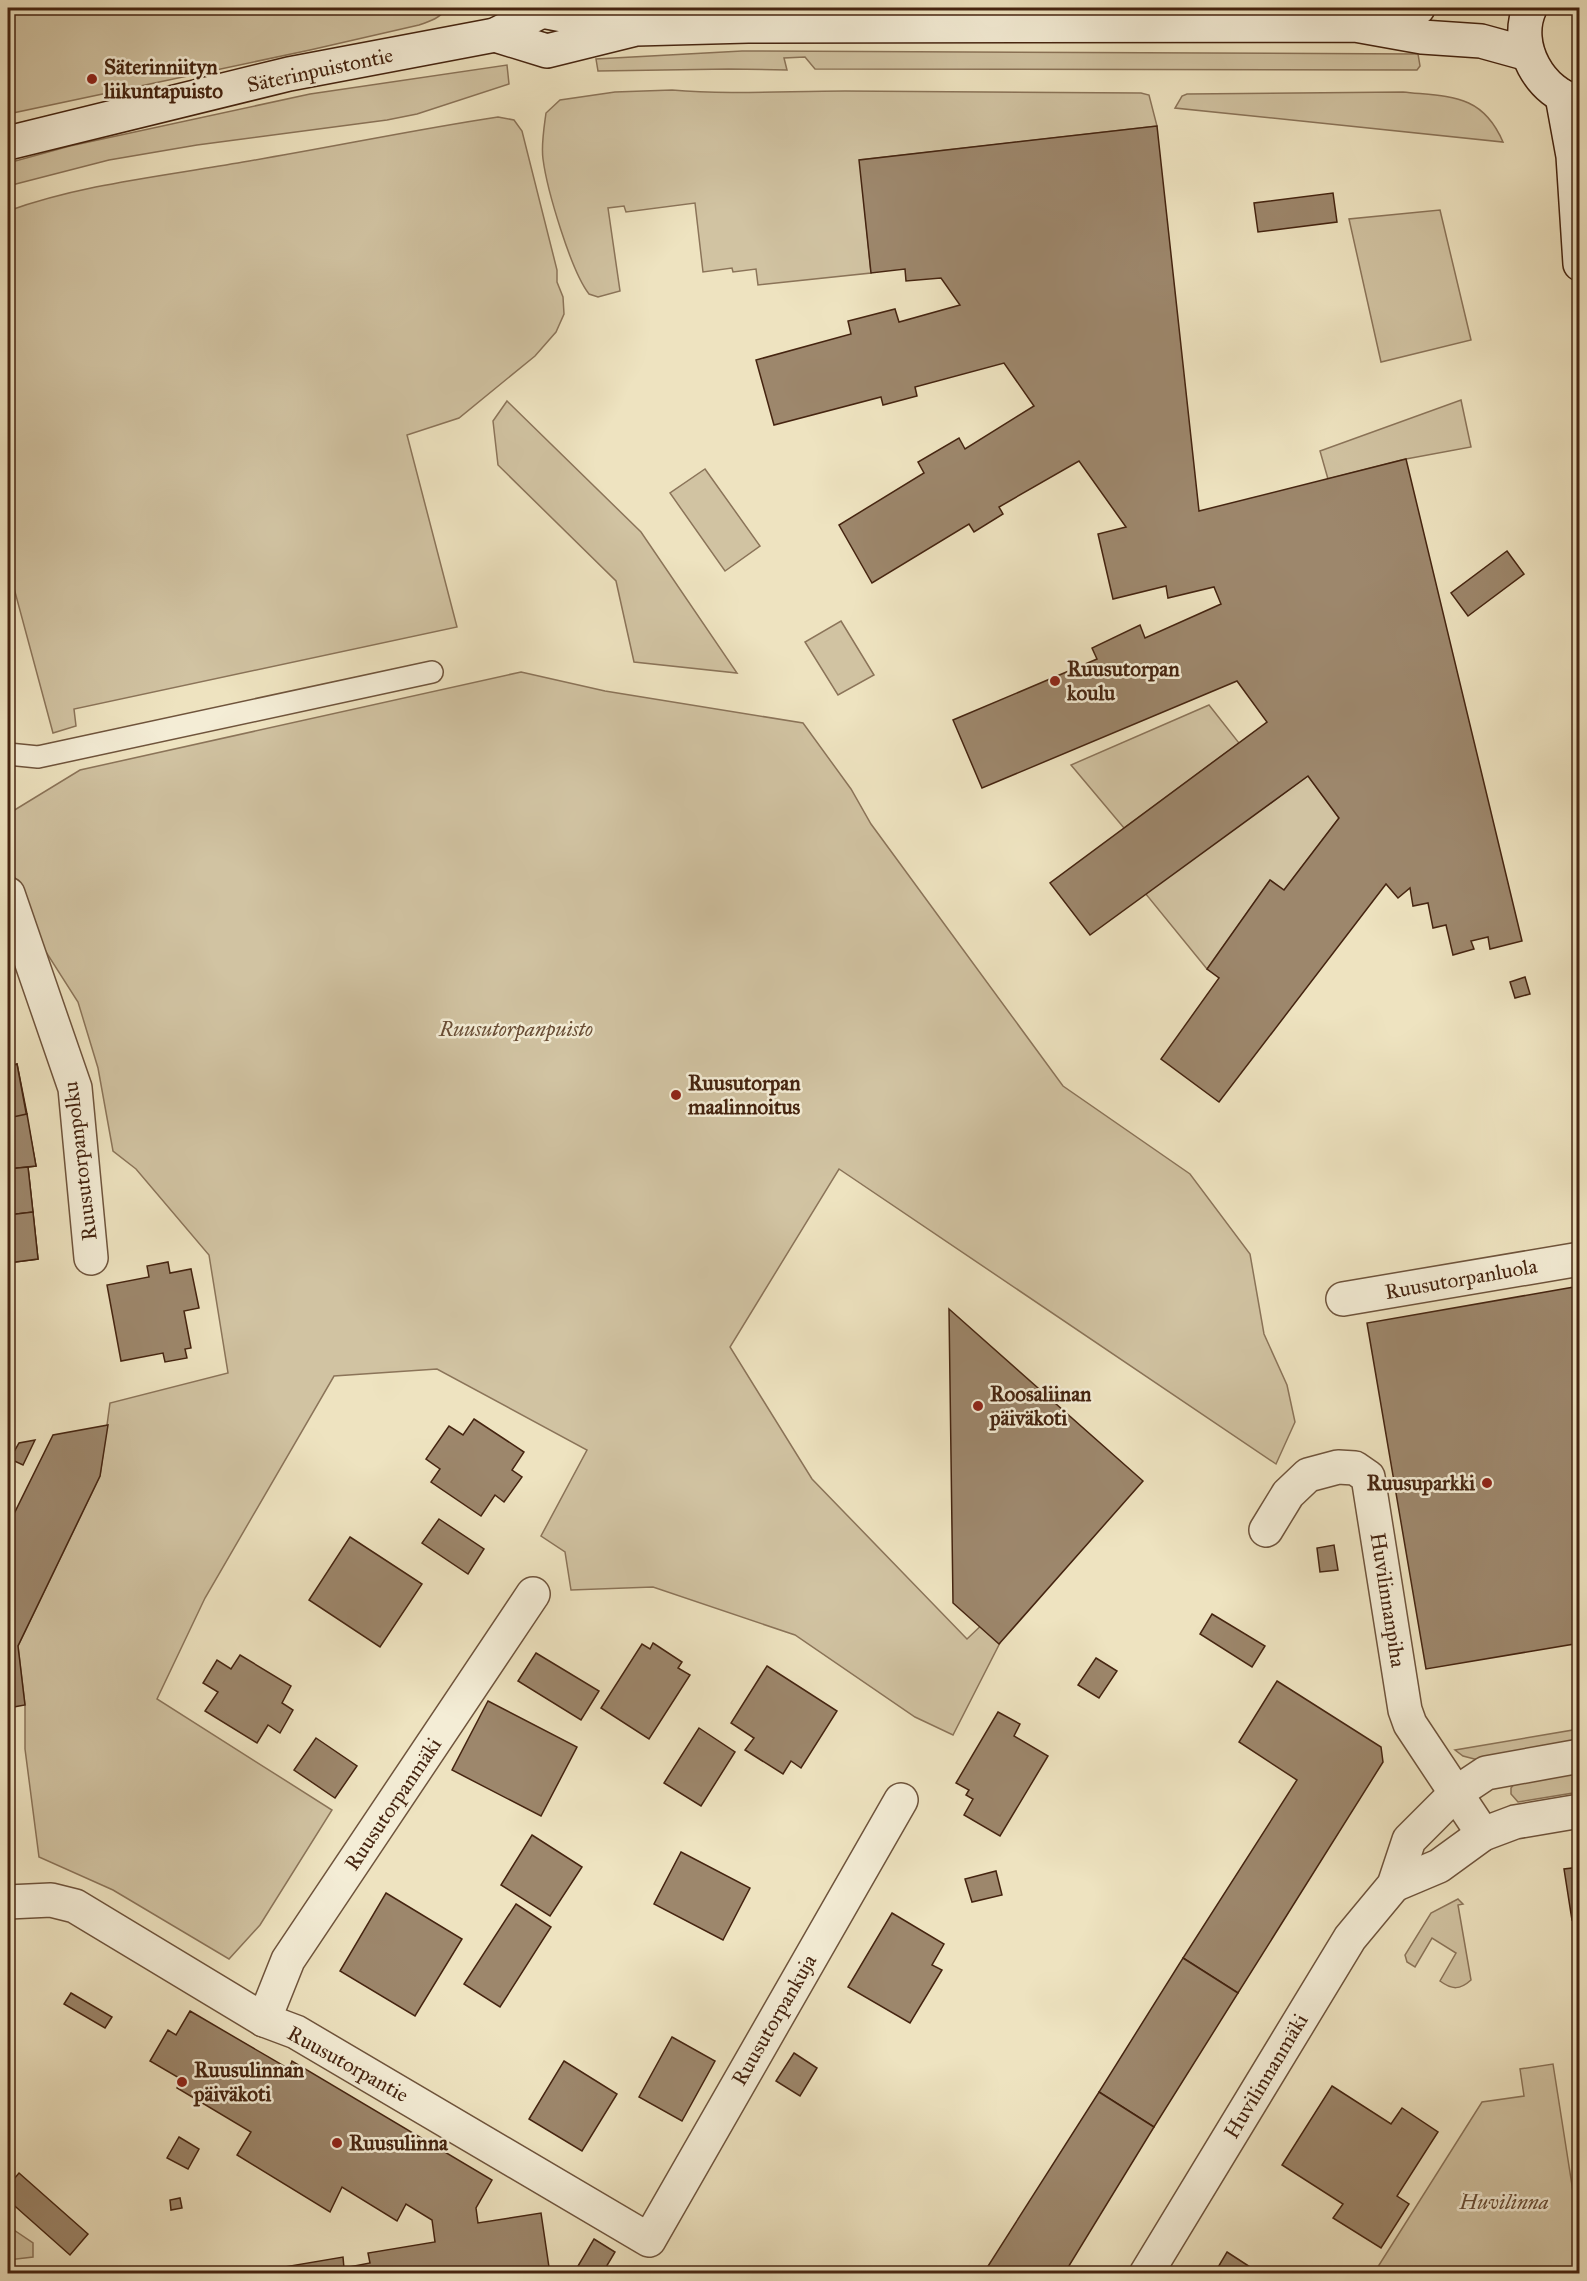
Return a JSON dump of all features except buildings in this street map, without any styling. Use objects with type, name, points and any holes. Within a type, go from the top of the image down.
[{"type":"street","name":"Säterinpuistontie","points":[[1355,26],[1418,8]]},
{"type":"street","points":[[1530,8],[1525,32],[1528,54],[1535,70],[1547,85],[1571,99],[1580,264]]},
{"type":"street","name":"Säterinpuistontie","points":[[8,143],[289,74],[495,35],[547,51],[636,29],[748,26],[1355,26],[1422,37],[1481,41],[1528,54]]},
{"type":"street","name":"Ruusutorpanpolku","points":[[8,894],[75,1088],[91,1258]]},
{"type":"street","name":"Ruusutorpanluola","points":[[1343,1299],[1580,1259]]},
{"type":"street","name":"Huvilinnanpiha","points":[[1266,1530],[1288,1494],[1308,1475],[1338,1467],[1347,1467],[1355,1468],[1368,1477],[1405,1710],[1410,1724],[1483,1834]]},
{"type":"street","name":"Ruusutorpanmäki","points":[[264,2020],[288,1960],[533,1594]]},
{"type":"street","name":"Huvilinnanmäki","points":[[1146,2274],[1350,1938],[1394,1885],[1408,1840],[1456,1793],[1486,1773],[1580,1756]]},
{"type":"street","name":"Ruusutorpankuja","points":[[649,2240],[901,1800]]},
{"type":"street","name":"Huvilinnanmäki","points":[[1394,1885],[1438,1866],[1483,1834],[1515,1822],[1580,1811]]},
{"type":"street","name":"Ruusutorpantie","points":[[8,1902],[51,1900],[75,1906],[264,2020],[296,2032],[649,2240]]},
{"type":"lane","points":[[8,753],[38,757],[432,672]]},
{"type":"green space","name":"Säterinniityn liikuntapuisto","points":[[8,8],[447,8],[438,17],[419,25],[8,114]]},
{"type":"green space","points":[[742,51],[1418,54],[1420,66],[1417,70],[815,69],[805,57],[784,58],[787,70],[598,71],[596,59]]},
{"type":"green space","points":[[507,65],[509,84],[417,114],[197,145],[109,160],[8,186],[8,163],[70,146],[310,94]]},
{"type":"green space","points":[[672,90],[736,93],[845,91],[1141,93],[1149,95],[1157,126],[860,160],[871,273],[758,285],[756,269],[733,272],[732,268],[703,272],[695,203],[626,212],[624,206],[608,208],[620,291],[598,297],[589,294],[575,268],[549,190],[542,154],[546,113],[560,100],[615,92]]},
{"type":"green space","points":[[1403,92],[1449,97],[1474,106],[1495,126],[1503,142],[1175,108],[1182,96],[1187,94]]},
{"type":"green space","points":[[498,117],[514,120],[522,131],[557,270],[557,282],[563,297],[564,314],[556,332],[535,356],[459,418],[407,435],[457,627],[74,709],[76,726],[53,733],[8,566],[8,211],[94,187]]},
{"type":"green space","points":[[1440,210],[1471,340],[1381,362],[1349,219]]},
{"type":"green space","points":[[1461,400],[1471,447],[1406,459],[1328,479],[1320,451]]},
{"type":"green space","points":[[507,401],[641,532],[737,673],[634,662],[616,581],[498,465],[493,421]]},
{"type":"green space","points":[[705,469],[760,546],[725,571],[670,493]]},
{"type":"green space","points":[[841,621],[874,675],[838,695],[805,642]]},
{"type":"green space","name":"Ruusutorpanpuisto","points":[[521,672],[605,691],[803,723],[851,789],[871,824],[1063,1086],[1190,1174],[1250,1254],[1264,1334],[1287,1385],[1295,1422],[1276,1464],[839,1169],[730,1347],[812,1479],[967,1639],[988,1619],[1005,1633],[953,1735],[915,1717],[795,1635],[653,1587],[571,1590],[565,1552],[541,1536],[587,1450],[437,1369],[334,1376],[205,1598],[157,1699],[332,1810],[260,1925],[229,1959],[113,1890],[39,1857],[25,1749],[25,1705],[18,1646],[100,1476],[110,1403],[228,1373],[209,1255],[136,1169],[113,1151],[98,1068],[78,1002],[39,941],[8,860],[8,814],[80,770]]},
{"type":"green space","points":[[1209,705],[1239,743],[1124,828],[1071,765]]},
{"type":"green space","points":[[1308,776],[1339,818],[1284,890],[1270,880],[1207,969],[1145,893]]},
{"type":"green space","points":[[1579,1729],[1579,1744],[1482,1761],[1463,1756],[1455,1750]]},
{"type":"green space","points":[[1579,1773],[1579,1792],[1518,1802],[1511,1794],[1514,1784]]},
{"type":"green space","points":[[1458,1899],[1463,1904],[1458,1905],[1471,1980],[1456,1988],[1440,1981],[1456,1953],[1432,1938],[1415,1967],[1407,1962],[1405,1955],[1431,1913]]},
{"type":"green space","name":"Huvilinna","points":[[1553,2064],[1579,2230],[1579,2273],[1374,2273],[1482,2102],[1524,2096],[1520,2069]]},
{"type":"green space","points":[[8,2226],[33,2243],[33,2257],[8,2260]]},
{"type":"place","name":"Säterinniityn liikuntapuisto","points":[[92,79]]},
{"type":"place","name":"Ruusutorpan koulu","points":[[1055,681]]},
{"type":"place","name":"Ruusutorpan maalinnoitus","points":[[676,1095]]},
{"type":"place","name":"Roosaliinan päiväkoti","points":[[978,1406]]},
{"type":"place","name":"Ruusuparkki","points":[[1487,1483]]},
{"type":"place","name":"Ruusulinnan päiväkoti","points":[[182,2082]]},
{"type":"place","name":"Ruusulinna","points":[[337,2143]]}]
